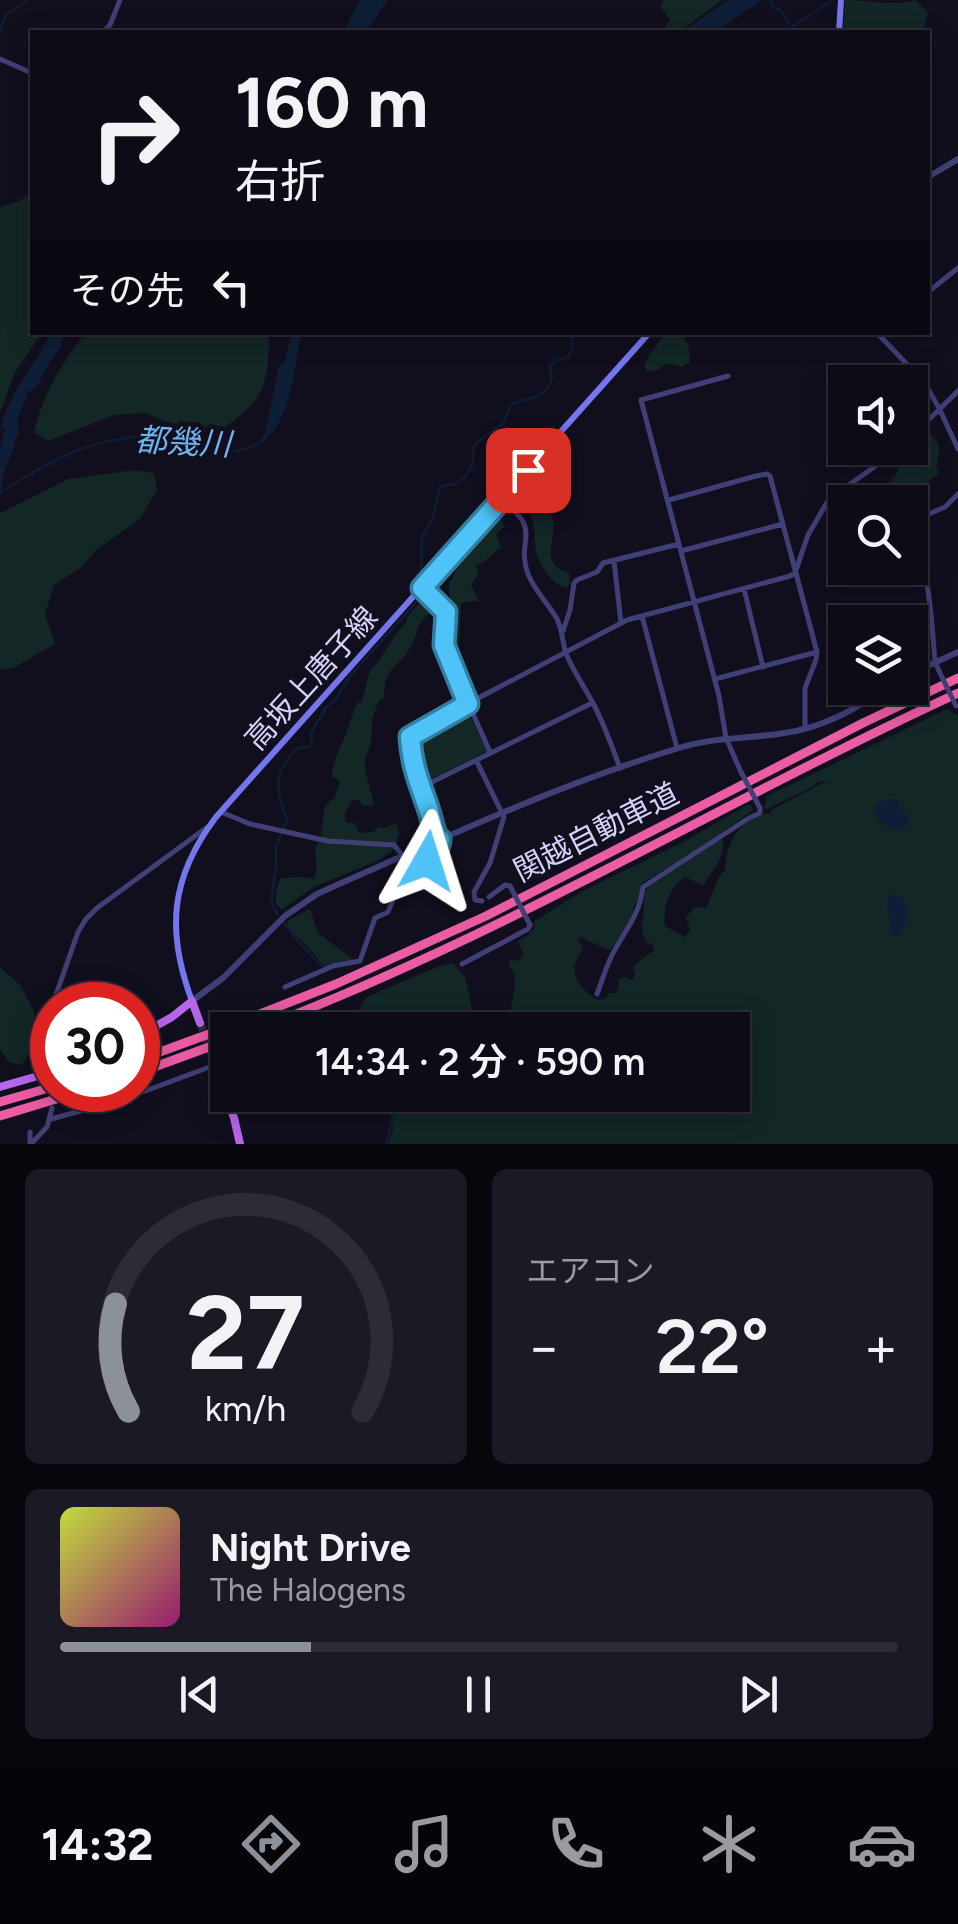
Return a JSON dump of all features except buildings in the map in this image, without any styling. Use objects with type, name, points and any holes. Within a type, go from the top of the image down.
[{"type":"highway","name":"関越自動車道","points":[[160,1052],[289,1003],[440,937],[958,678]]},
{"type":"highway","name":"関越自動車道","points":[[299,1012],[526,910],[816,760],[958,693]]},
{"type":"highway","points":[[160,1064],[210,1046]]},
{"type":"highway","points":[[0,1102],[30,1093]]},
{"type":"highway","points":[[0,1116],[30,1108]]},
{"type":"main road","points":[[838,30],[841,0]]},
{"type":"main road","name":"高坂上唐子線","points":[[192,1001],[176,950],[176,908],[190,858],[209,827],[647,335]]},
{"type":"main road","points":[[160,1024],[192,1001],[200,1024]]},
{"type":"main road","points":[[0,1086],[30,1078]]},
{"type":"main road","points":[[230,1112],[240,1144]]},
{"type":"street","points":[[104,30],[120,0]]},
{"type":"street","points":[[0,59],[30,72]]},
{"type":"street","points":[[930,175],[958,159]]},
{"type":"street","points":[[930,290],[958,268]]},
{"type":"street","points":[[879,335],[924,382],[958,449]]},
{"type":"street","points":[[597,994],[613,952],[641,904],[643,887],[760,813],[726,738],[715,680],[640,400],[728,376]]},
{"type":"street","points":[[928,420],[958,391]]},
{"type":"street","points":[[795,573],[808,535],[828,499],[877,465]]},
{"type":"street","points":[[668,501],[770,476],[816,652],[806,688],[804,729]]},
{"type":"street","points":[[928,514],[945,507],[958,494]]},
{"type":"street","points":[[500,501],[522,520],[527,533],[523,558],[526,570],[562,632],[566,652],[603,722],[620,768]]},
{"type":"street","points":[[562,632],[574,583],[596,572],[603,563],[782,524]]},
{"type":"street","points":[[614,561],[621,623]]},
{"type":"street","points":[[285,986],[333,966],[360,961],[375,918],[388,912],[402,876],[421,867],[436,853],[439,839],[412,762],[410,737],[621,623],[795,573]]},
{"type":"street","points":[[928,584],[935,661],[957,708]]},
{"type":"street","points":[[422,588],[446,612],[444,645],[490,752]]},
{"type":"street","points":[[744,589],[763,667]]},
{"type":"street","points":[[642,616],[677,748]]},
{"type":"street","points":[[715,680],[816,652]]},
{"type":"street","points":[[928,665],[958,652]]},
{"type":"street","points":[[420,788],[593,703]]},
{"type":"street","points":[[192,1001],[305,901],[439,839],[677,748],[804,729],[859,705]]},
{"type":"street","points":[[462,964],[530,925],[510,886],[475,900],[474,892],[490,862],[503,821],[503,812],[476,760]]},
{"type":"street","points":[[222,812],[250,824],[328,841],[394,846],[402,856]]},
{"type":"street","points":[[60,982],[86,919],[209,827]]},
{"type":"street","points":[[51,1119],[121,1100],[210,1063]]},
{"type":"street","points":[[30,1144],[51,1119],[52,1112]]},
{"type":"street","points":[[30,1132],[30,1144]]},
{"type":"green space","points":[[664,0],[722,0],[682,30],[662,30],[670,20],[660,6]]},
{"type":"green space","points":[[845,0],[915,0],[928,13],[924,30],[843,30]]},
{"type":"green space","points":[[30,194],[30,335],[41,335],[14,374],[0,413],[0,207]]},
{"type":"green space","points":[[84,335],[269,335],[267,368],[260,392],[244,412],[216,434],[187,430],[145,413],[114,415],[48,441],[34,433],[42,405]]},
{"type":"green space","points":[[664,335],[687,335],[684,339],[690,362],[681,367],[665,364],[647,371],[644,366]]},
{"type":"green space","points":[[928,430],[939,446],[939,473],[923,485],[889,485],[899,465],[928,465]]},
{"type":"green space","points":[[567,432],[561,456],[541,491],[552,519],[552,559],[569,573],[570,584],[566,588],[544,569],[536,552],[529,513],[517,502],[520,486]]},
{"type":"green space","points":[[135,470],[154,473],[157,490],[140,519],[54,585],[45,614],[55,644],[15,667],[0,670],[0,513],[68,479]]},
{"type":"green space","points":[[495,515],[504,527],[496,534],[501,547],[476,566],[479,574],[471,585],[479,601],[461,603],[459,643],[447,650],[451,619],[449,584],[470,545],[489,528]]},
{"type":"green space","points":[[424,598],[434,603],[441,615],[430,613],[421,622],[410,648],[389,674],[384,698],[379,700],[372,719],[365,769],[374,805],[363,806],[353,800],[345,813],[346,822],[354,823],[360,833],[396,823],[399,832],[395,849],[379,860],[314,887],[282,909],[276,905],[280,878],[314,879],[315,849],[325,806],[335,797],[340,781],[332,777],[335,761],[357,703],[362,702],[371,669]]},
{"type":"green space","points":[[466,708],[486,752],[422,784],[413,741]]},
{"type":"green space","points":[[947,709],[958,716],[958,1144],[388,1144],[393,1130],[391,1112],[750,1112],[750,1012],[509,1012],[515,974],[509,966],[510,960],[524,955],[518,941],[532,931],[535,921],[581,892],[689,839],[747,805],[752,806],[753,810],[694,852],[642,883],[631,924],[610,950],[581,937],[578,940],[583,949],[575,971],[581,986],[599,1000],[616,993],[618,980],[632,980],[633,966],[654,950],[646,942],[642,928],[645,894],[652,882],[723,839],[720,858],[703,885],[685,877],[668,899],[665,926],[685,937],[690,930],[686,917],[695,907],[706,908],[725,870],[732,841],[743,825],[828,780],[767,809],[767,796]]},
{"type":"green space","points":[[310,909],[318,933],[353,959],[325,967],[287,928],[287,921]]},
{"type":"green space","points":[[453,963],[465,977],[473,1012],[359,1012],[369,996]]},
{"type":"green space","points":[[0,967],[20,985],[30,1003],[30,1048],[21,1065],[9,1062],[0,1049]]},
{"type":"water","points":[[360,0],[388,0],[366,30],[344,30]]},
{"type":"water","points":[[729,0],[761,0],[718,30],[684,30]]},
{"type":"water","points":[[65,335],[36,388],[28,392],[17,421],[19,436],[15,438],[0,493],[0,450],[5,427],[0,431],[2,421],[48,339]]},
{"type":"water","points":[[291,335],[301,335],[284,412],[277,426],[255,448],[265,433],[279,365],[284,364]]},
{"type":"water","points":[[888,799],[897,800],[908,819],[900,831],[881,823],[874,811],[875,806]]},
{"type":"water","points":[[893,893],[907,907],[904,926],[896,937],[891,935],[887,900]]},
{"type":"waterway","points":[[0,31],[6,15],[28,0]]},
{"type":"waterway","points":[[771,0],[772,7],[780,10],[789,23]]},
{"type":"waterway","points":[[792,27],[833,0]]},
{"type":"waterway","points":[[421,582],[422,537],[433,518],[440,487],[464,478],[472,466],[474,446],[504,423],[510,405],[547,389],[550,366],[568,357],[573,335]]},
{"type":"waterway","name":"都幾川","points":[[0,493],[40,468],[103,442],[148,436],[195,437],[232,451],[259,443]]},
{"type":"waterway","points":[[277,914],[271,901],[276,847],[287,820],[278,782],[283,766],[298,748],[309,747],[311,733],[327,706],[421,597]]},
{"type":"waterway","points":[[283,922],[323,967]]},
{"type":"waterway","points":[[347,1012],[356,1012]]},
{"type":"waterway","points":[[386,1144],[393,1112]]},
{"type":"tunnel","points":[[200,1023],[210,1050]]},
{"type":"route","points":[[427,861],[436,853],[440,839],[414,769],[410,737],[468,704],[444,645],[446,612],[422,588],[528,470]]}]
